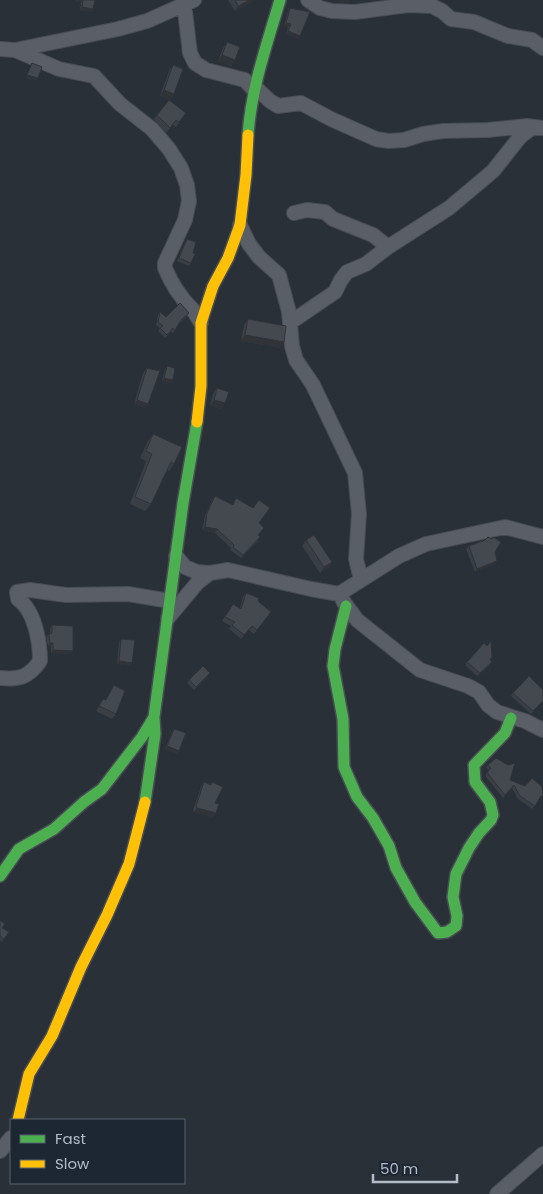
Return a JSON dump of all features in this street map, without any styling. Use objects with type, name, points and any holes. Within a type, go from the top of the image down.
[{"type":"street","points":[[18,1119],[29,1074],[52,1036],[81,967],[107,915],[129,864],[144,810],[155,734],[154,717],[183,503],[196,436],[201,386],[201,323],[199,309],[228,258],[240,225],[246,175],[251,78],[258,73],[280,0]]},
{"type":"street","points":[[308,0],[320,8],[332,11],[355,12],[408,5],[432,6],[442,11],[451,19],[474,22],[508,36],[532,40],[543,48]]},
{"type":"street","points":[[0,49],[15,50],[128,27],[189,2],[190,52],[195,63],[206,70],[251,86],[278,106],[301,103],[376,139],[388,141],[404,140],[443,130],[538,128]]},
{"type":"street","points":[[15,50],[59,69],[94,76],[102,82],[120,104],[152,129],[169,149],[181,168],[187,185],[189,201],[185,220],[165,262],[165,268],[181,298],[188,306],[199,309]]},
{"type":"street","points":[[290,322],[335,292],[347,272],[366,264],[449,208],[492,171],[520,137],[538,128]]},
{"type":"street","points":[[294,213],[307,210],[325,212],[334,219],[373,235],[388,248]]},
{"type":"street","points":[[240,225],[258,257],[279,275],[290,312],[292,346],[296,360],[313,384],[355,472],[359,514],[356,559],[361,580]]},
{"type":"street","points":[[511,718],[504,732],[474,765],[475,782],[494,808],[493,818],[475,838],[460,864],[455,878],[453,895],[458,917],[456,926],[448,933],[438,933],[419,908],[396,868],[389,846],[373,818],[357,797],[344,767],[343,719],[333,666],[334,649],[341,630],[342,600],[361,580],[399,556],[426,544],[505,527],[543,537]]},
{"type":"street","points":[[176,556],[185,567],[197,572],[210,573],[228,570],[304,588],[342,600],[357,620],[420,670],[468,686],[479,692],[488,705],[497,712],[541,726]]},
{"type":"street","points":[[168,618],[198,582],[210,573]]},
{"type":"street","points":[[0,678],[12,679],[28,675],[40,661],[36,626],[24,603],[18,599],[17,592],[30,590],[66,595],[128,594],[170,601]]},
{"type":"street","points":[[0,876],[19,849],[54,829],[84,802],[102,789],[142,737],[154,717]]},
{"type":"street","points":[[0,1151],[10,1139]]},
{"type":"street","points":[[497,1194],[543,1154]]},
{"type":"building","points":[[83,0],[95,0],[93,9],[82,7]]},
{"type":"building","points":[[235,0],[250,0],[238,6]]},
{"type":"building","points":[[290,8],[310,12],[300,36],[288,31],[291,24],[286,23]]},
{"type":"building","points":[[227,42],[240,47],[235,60],[222,55]]},
{"type":"building","points":[[32,63],[42,67],[38,78],[27,75]]},
{"type":"building","points":[[173,65],[183,69],[174,94],[164,90]]},
{"type":"building","points":[[169,100],[186,113],[179,122],[176,120],[170,128],[157,115]]},
{"type":"building","points":[[187,239],[196,242],[193,253],[195,254],[191,263],[179,258]]},
{"type":"building","points":[[180,303],[189,313],[181,320],[175,330],[173,328],[167,335],[160,328],[163,326],[158,322],[160,312],[166,317]]},
{"type":"building","points":[[248,319],[286,326],[284,342],[245,335]]},
{"type":"building","points":[[167,366],[175,368],[173,380],[164,378]]},
{"type":"building","points":[[147,368],[160,371],[148,404],[137,400]]},
{"type":"building","points":[[217,388],[229,392],[225,403],[214,400]]},
{"type":"building","points":[[153,434],[182,447],[174,464],[171,462],[151,504],[135,497],[152,454],[146,451]]},
{"type":"building","points":[[215,496],[233,505],[236,498],[253,508],[259,500],[270,508],[259,523],[264,528],[258,535],[260,537],[243,555],[217,529],[205,527],[207,513]]},
{"type":"building","points":[[314,535],[332,562],[324,567],[306,540]]},
{"type":"building","points":[[488,537],[492,539],[493,537],[501,542],[495,552],[497,561],[477,569],[469,546]]},
{"type":"building","points":[[246,593],[259,598],[258,601],[271,612],[257,630],[252,626],[244,635],[232,625],[235,622],[225,617],[233,604],[241,609]]},
{"type":"building","points":[[52,625],[73,626],[73,651],[53,650],[53,643],[50,643],[49,634],[52,633]]},
{"type":"building","points":[[121,639],[135,640],[132,663],[119,661]]},
{"type":"building","points":[[491,641],[492,656],[490,660],[492,662],[480,673],[467,662],[484,643],[487,646]]},
{"type":"building","points":[[203,666],[210,673],[196,687],[189,680]]},
{"type":"building","points":[[529,676],[543,690],[543,701],[533,711],[513,693]]},
{"type":"building","points":[[114,685],[125,691],[116,714],[99,706],[103,699],[106,700]]},
{"type":"building","points":[[174,729],[186,733],[179,751],[167,746]]},
{"type":"building","points":[[496,758],[508,765],[515,763],[510,780],[525,786],[532,778],[542,787],[543,796],[541,796],[535,806],[520,796],[514,785],[505,795],[488,774],[491,768],[488,765]]},
{"type":"building","points":[[204,782],[211,785],[212,782],[223,787],[215,803],[219,804],[216,813],[197,808],[196,806]]},
{"type":"building","points":[[0,920],[5,924],[2,928],[9,932],[4,939],[0,936]]},
{"type":"traffic: fast","points":[[248,135],[256,84],[280,0]]},
{"type":"traffic: fast","points":[[0,876],[19,849],[54,829],[84,802],[102,789],[142,737],[154,717],[183,503],[197,422]]},
{"type":"traffic: fast","points":[[346,606],[335,649],[333,666],[343,719],[344,767],[357,797],[373,818],[389,846],[396,868],[415,902],[438,933],[447,932],[456,926],[457,916],[453,897],[456,874],[469,848],[493,815],[490,802],[475,782],[474,765],[505,733],[511,718]]},
{"type":"traffic: fast","points":[[145,802],[155,734],[154,718]]},
{"type":"traffic: slow","points":[[197,422],[201,386],[201,323],[213,286],[228,258],[240,225],[246,175],[248,135]]},
{"type":"traffic: slow","points":[[18,1119],[29,1074],[52,1036],[81,967],[107,915],[129,864],[145,802]]}]
